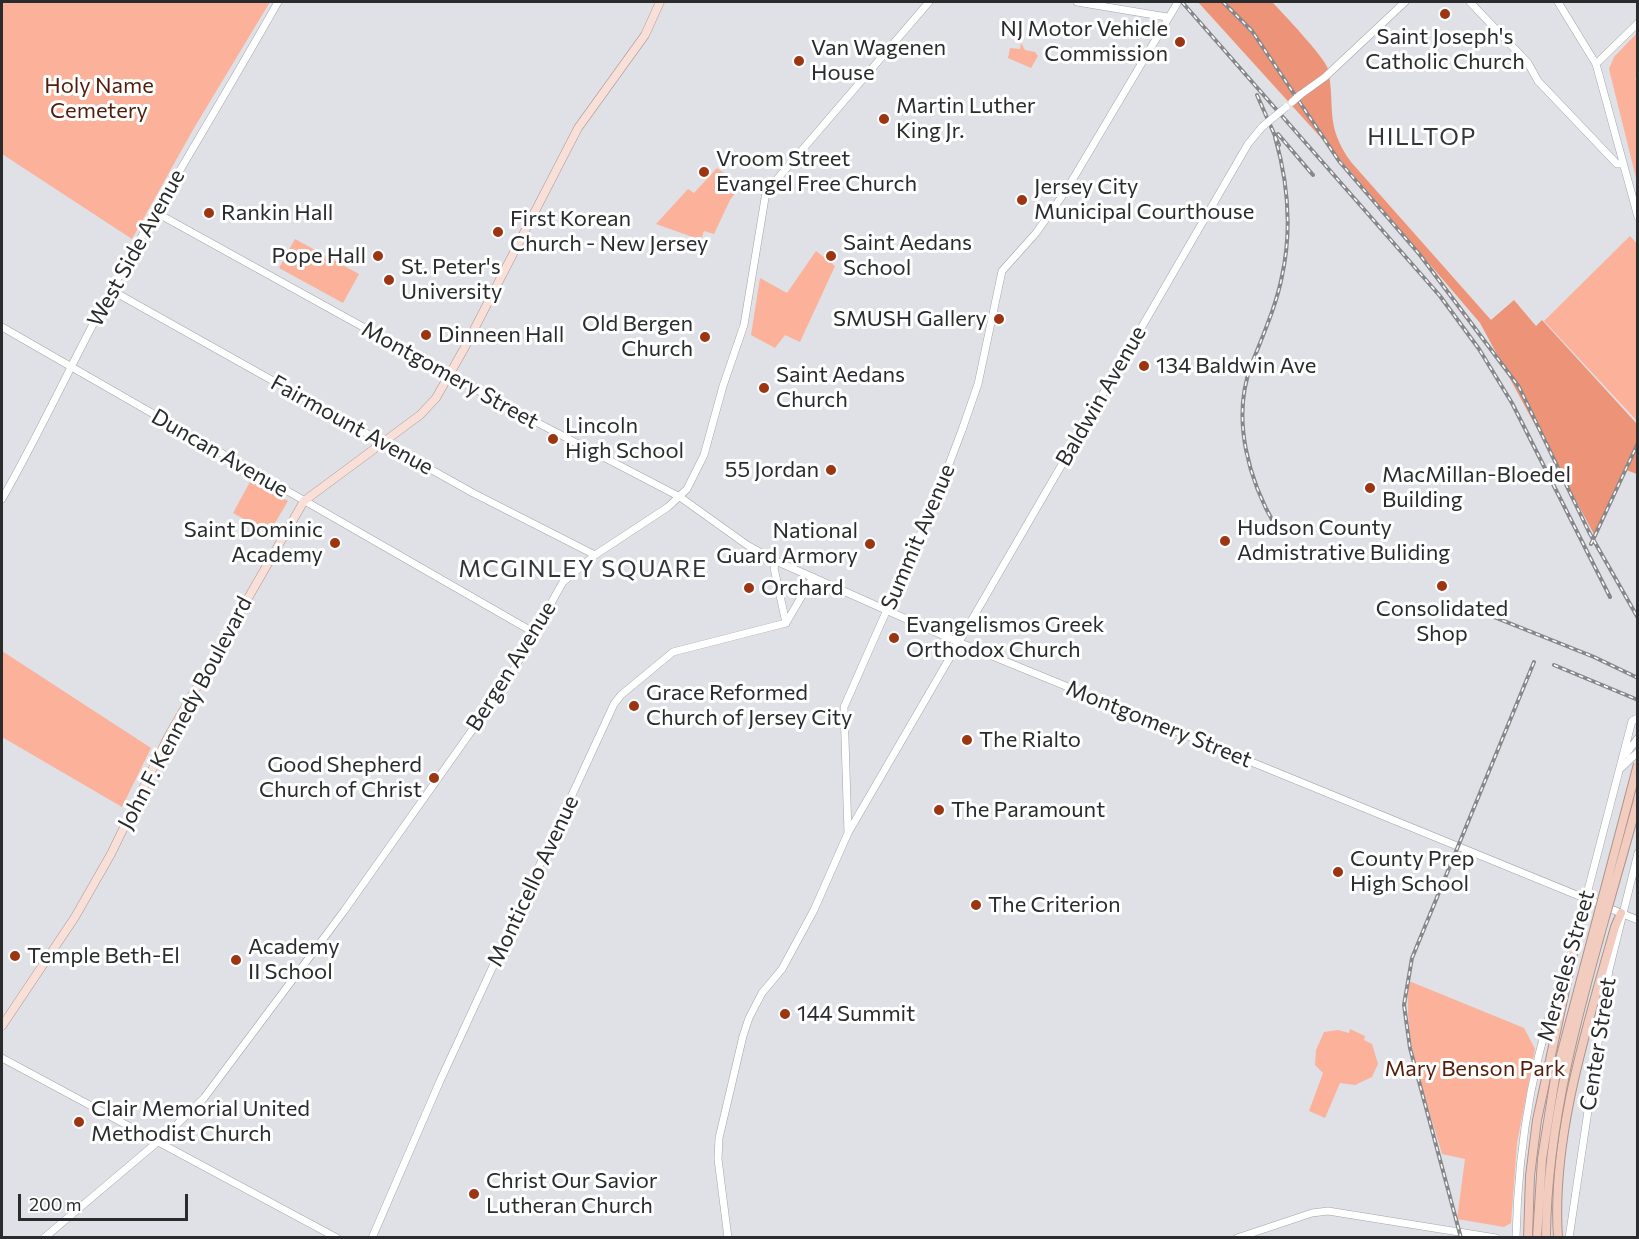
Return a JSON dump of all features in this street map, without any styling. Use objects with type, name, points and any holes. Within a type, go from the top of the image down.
[{"type":"highway","points":[[1537,1238],[1543,1153],[1556,1071],[1638,764]]},
{"type":"highway","points":[[1546,1238],[1552,1151],[1562,1088],[1638,800]]},
{"type":"highway","points":[[1558,1238],[1559,1194],[1567,1125],[1590,1020],[1615,927],[1621,913]]},
{"type":"highway","points":[[1528,1238],[1530,1176],[1537,1120],[1553,1043],[1570,979],[1576,940]]},
{"type":"highway","points":[[1546,1029],[1553,1043]]},
{"type":"main road","name":"West Side Avenue","points":[[2,499],[43,428],[111,290],[154,212],[278,2]]},
{"type":"main road","name":"John F. Kennedy Boulevard","points":[[2,1026],[75,917],[114,847],[168,737],[304,501],[430,405],[494,294],[574,135],[645,35],[660,2]]},
{"type":"main road","name":"Bergen Avenue","points":[[44,1238],[158,1141],[204,1098],[290,985],[509,678],[563,582],[595,555],[680,497],[696,475],[744,325],[766,192],[928,2]]},
{"type":"main road","points":[[1077,2],[1167,17]]},
{"type":"main road","name":"Baldwin Avenue","points":[[848,833],[1150,309],[1248,144],[1262,127],[1325,77],[1405,2]]},
{"type":"main road","points":[[1470,2],[1528,63],[1538,81],[1617,164],[1623,164]]},
{"type":"main road","points":[[1558,2],[1596,64],[1638,217]]},
{"type":"main road","name":"Summit Avenue","points":[[728,1238],[718,1159],[719,1138],[749,1018],[762,993],[791,955],[848,833],[844,707],[939,489],[978,384],[1002,271],[1029,242],[1067,189],[1176,4]]},
{"type":"main road","points":[[1596,64],[1638,23]]},
{"type":"main road","name":"Montgomery Street","points":[[154,212],[449,375],[680,497],[747,545],[776,561],[958,642],[1638,920]]},
{"type":"main road","name":"Fairmount Avenue","points":[[111,290],[473,494],[595,555]]},
{"type":"main road","name":"Duncan Avenue","points":[[2,327],[533,632]]},
{"type":"main road","points":[[776,561],[774,568],[786,623]]},
{"type":"main road","points":[[786,623],[813,577]]},
{"type":"main road","name":"Monticello Avenue","points":[[372,1238],[614,704],[621,694],[673,652],[786,623]]},
{"type":"main road","points":[[1621,768],[1629,726],[1638,718]]},
{"type":"main road","points":[[1621,768],[1630,746],[1638,738]]},
{"type":"main road","points":[[1621,768],[1638,752]]},
{"type":"main road","name":"Merseles Street","points":[[1516,1238],[1522,1145],[1546,1029],[1576,940],[1621,768]]},
{"type":"main road","name":"Center Street","points":[[1569,1238],[1607,980],[1621,913],[1638,853]]},
{"type":"main road","points":[[2,1058],[337,1238]]},
{"type":"main road","points":[[1237,1238],[1312,1213],[1328,1211],[1496,1238]]},
{"type":"green space","name":"Holy Name Cemetery","points":[[2,2],[270,2],[194,128],[132,239],[2,154]]},
{"type":"green space","points":[[1637,33],[1637,77],[1635,79],[1638,82],[1637,182],[1609,69],[1614,57]]},
{"type":"green space","points":[[1021,43],[1025,50],[1035,52],[1038,56],[1031,68],[1008,58],[1010,48],[1020,49]]},
{"type":"green space","points":[[717,168],[741,185],[730,200],[714,234],[704,231],[701,240],[656,224],[688,189],[694,193]]},
{"type":"green space","points":[[1630,236],[1638,245],[1637,421],[1544,321]]},
{"type":"green space","points":[[295,239],[359,274],[343,303],[279,268]]},
{"type":"green space","points":[[816,251],[835,266],[800,342],[785,335],[775,348],[751,335],[760,278],[787,293]]},
{"type":"green space","points":[[251,480],[288,501],[269,533],[233,513]]},
{"type":"green space","points":[[2,651],[151,748],[122,807],[2,737]]},
{"type":"green space","name":"Mary Benson Park","points":[[1409,981],[1524,1028],[1535,1049],[1517,1143],[1511,1223],[1504,1227],[1457,1219],[1465,1159],[1442,1154],[1412,1047],[1408,1003]]},
{"type":"green space","points":[[1350,1029],[1365,1036],[1364,1040],[1372,1044],[1378,1064],[1372,1077],[1355,1085],[1340,1083],[1325,1118],[1309,1111],[1323,1073],[1315,1065],[1316,1050],[1324,1032],[1338,1030],[1349,1033]]},
{"type":"shaded area","points":[[1198,2],[1272,2],[1312,46],[1328,69],[1334,126],[1337,137],[1351,162],[1491,320],[1514,300],[1536,326],[1542,320],[1637,424],[1637,474],[1626,470],[1596,538],[1480,323],[1333,151]]},
{"type":"railway","points":[[1182,2],[1440,296],[1479,349],[1512,403],[1610,597]]},
{"type":"railway","points":[[1223,2],[1252,31],[1339,161],[1420,255],[1519,387],[1589,532],[1638,618]]},
{"type":"railway","points":[[1257,95],[1279,145]]},
{"type":"railway","points":[[1278,134],[1313,175]]},
{"type":"railway","points":[[1275,137],[1286,189],[1287,241],[1276,299],[1245,386],[1243,428],[1251,470],[1266,509],[1276,527]]},
{"type":"railway","points":[[1591,544],[1638,443]]},
{"type":"railway","points":[[1494,617],[1594,657],[1638,678]]},
{"type":"railway","points":[[1461,1238],[1410,1048],[1404,1005],[1412,958],[1534,662]]},
{"type":"railway","points":[[1554,665],[1638,700]]},
{"type":"place","name":"Saint Joseph's Catholic Church","points":[[1445,14]]},
{"type":"place","name":"NJ Motor Vehicle Commission","points":[[1180,42]]},
{"type":"place","name":"Van Wagenen House","points":[[799,61]]},
{"type":"place","name":"Martin Luther King Jr.","points":[[884,119]]},
{"type":"place","name":"Vroom Street Evangel Free Church","points":[[704,172]]},
{"type":"place","name":"Jersey City Municipal Courthouse","points":[[1022,200]]},
{"type":"place","name":"Rankin Hall","points":[[209,213]]},
{"type":"place","name":"First Korean Church - New Jersey","points":[[498,232]]},
{"type":"place","name":"Pope Hall","points":[[378,256]]},
{"type":"place","name":"Saint Aedans School","points":[[831,256]]},
{"type":"place","name":"St. Peter's University","points":[[389,280]]},
{"type":"place","name":"SMUSH Gallery","points":[[999,319]]},
{"type":"place","name":"Dinneen Hall","points":[[426,335]]},
{"type":"place","name":"Old Bergen Church","points":[[705,337]]},
{"type":"place","name":"134 Baldwin Ave","points":[[1144,366]]},
{"type":"place","name":"Saint Aedans Church","points":[[764,388]]},
{"type":"place","name":"Lincoln High School","points":[[553,439]]},
{"type":"place","name":"55 Jordan","points":[[831,470]]},
{"type":"place","name":"MacMillan-Bloedel Building","points":[[1370,488]]},
{"type":"place","name":"Hudson County Admistrative Buliding","points":[[1225,541]]},
{"type":"place","name":"Saint Dominic Academy","points":[[335,543]]},
{"type":"place","name":"National Guard Armory","points":[[870,544]]},
{"type":"place","name":"Consolidated Shop","points":[[1442,586]]},
{"type":"place","name":"Orchard","points":[[749,588]]},
{"type":"place","name":"Evangelismos Greek Orthodox Church","points":[[894,638]]},
{"type":"place","name":"Grace Reformed Church of Jersey City","points":[[634,706]]},
{"type":"place","name":"The Rialto","points":[[967,740]]},
{"type":"place","name":"Good Shepherd Church of Christ","points":[[434,778]]},
{"type":"place","name":"The Paramount","points":[[939,810]]},
{"type":"place","name":"County Prep High School","points":[[1338,872]]},
{"type":"place","name":"The Criterion","points":[[976,905]]},
{"type":"place","name":"Temple Beth-El","points":[[15,956]]},
{"type":"place","name":"Academy II School","points":[[236,960]]},
{"type":"place","name":"144 Summit","points":[[785,1014]]},
{"type":"place","name":"Clair Memorial United Methodist Church","points":[[79,1122]]},
{"type":"place","name":"Christ Our Savior Lutheran Church","points":[[474,1194]]},
{"type":"district","name":"HILLTOP","points":[[1422,137]]},
{"type":"district","name":"MCGINLEY SQUARE","points":[[583,569]]}]
